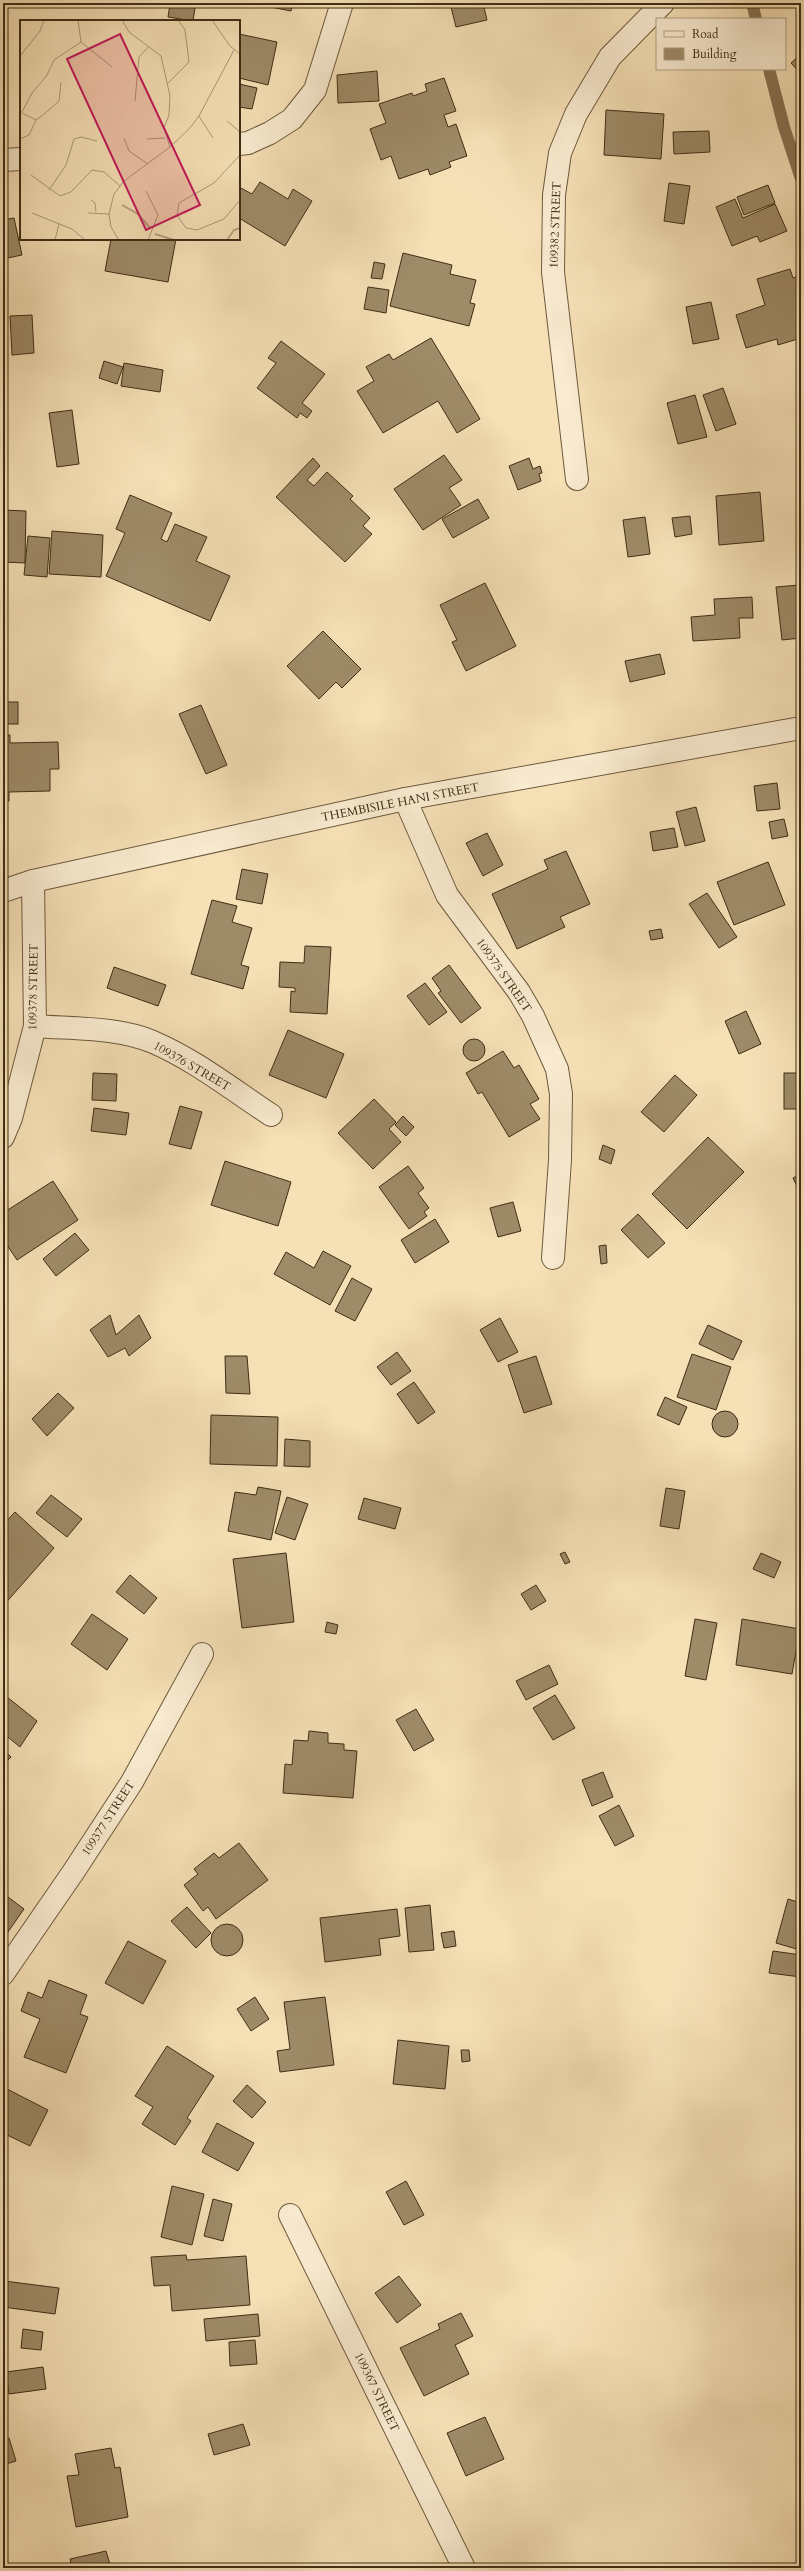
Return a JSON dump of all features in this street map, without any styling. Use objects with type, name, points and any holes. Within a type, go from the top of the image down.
[{"type":"street","points":[[240,144],[248,143],[270,133],[292,118],[315,90],[342,3]]},
{"type":"street","name":"109382 STREET","points":[[577,480],[553,272],[554,195],[560,152],[576,114],[610,57],[663,3]]},
{"type":"street","points":[[3,160],[20,159]]},
{"type":"street","name":"THEMBISILE HANI STREET","points":[[3,891],[33,881],[405,799],[801,728]]},
{"type":"street","name":"109375 STREET","points":[[405,799],[448,895],[519,992],[533,1016],[557,1069],[561,1094],[560,1160],[553,1258]]},
{"type":"street","name":"109378 STREET","points":[[3,1137],[11,1118],[35,1026],[33,881]]},
{"type":"street","name":"109376 STREET","points":[[35,1026],[101,1031],[153,1042],[199,1067],[271,1114]]},
{"type":"street","name":"109377 STREET","points":[[3,1974],[74,1871],[132,1782],[202,1654]]},
{"type":"street","name":"109367 STREET","points":[[290,2216],[464,2568]]},
{"type":"building","points":[[250,3],[293,3],[291,11]]},
{"type":"building","points":[[450,3],[483,3],[487,20],[456,27]]},
{"type":"building","points":[[170,4],[195,8],[193,20],[168,17]]},
{"type":"building","points":[[240,34],[277,42],[268,85],[240,78]]},
{"type":"building","points":[[801,54],[801,74],[791,63]]},
{"type":"building","points":[[377,71],[379,101],[338,103],[337,75]]},
{"type":"building","points":[[444,78],[456,111],[444,115],[448,127],[456,124],[467,156],[449,162],[451,167],[430,175],[428,169],[399,179],[391,156],[381,160],[370,129],[386,123],[379,104],[412,93],[413,96],[427,91],[425,84]]},
{"type":"building","points":[[240,84],[257,88],[252,109],[240,107]]},
{"type":"building","points":[[606,110],[664,114],[661,159],[604,155]]},
{"type":"building","points":[[709,131],[710,152],[674,154],[673,132]]},
{"type":"building","points":[[260,182],[288,199],[293,189],[312,201],[285,246],[240,219],[240,188],[252,194]]},
{"type":"building","points":[[669,183],[690,186],[684,224],[664,221]]},
{"type":"building","points":[[768,185],[775,203],[744,215],[737,197]]},
{"type":"building","points":[[735,199],[743,218],[775,204],[787,231],[760,242],[757,236],[732,246],[716,207]]},
{"type":"building","points":[[14,218],[22,255],[3,259],[3,220]]},
{"type":"building","points":[[111,240],[176,240],[168,282],[105,271]]},
{"type":"building","points":[[403,253],[452,265],[450,274],[476,280],[470,303],[475,304],[469,326],[390,306]]},
{"type":"building","points":[[374,262],[385,264],[382,279],[371,278]]},
{"type":"building","points":[[790,269],[793,278],[801,275],[801,338],[778,345],[777,339],[746,348],[736,315],[765,305],[757,279]]},
{"type":"building","points":[[368,287],[389,290],[386,313],[364,309]]},
{"type":"building","points":[[711,302],[719,339],[693,344],[686,307]]},
{"type":"building","points":[[32,315],[34,353],[12,355],[10,316]]},
{"type":"building","points":[[431,338],[480,419],[457,433],[438,401],[383,433],[357,391],[374,381],[366,367],[389,354],[393,360]]},
{"type":"building","points":[[281,341],[325,374],[302,403],[312,411],[307,418],[300,413],[297,418],[257,388],[276,363],[268,358]]},
{"type":"building","points":[[104,361],[123,367],[117,384],[99,378]]},
{"type":"building","points":[[124,363],[163,370],[160,392],[121,386]]},
{"type":"building","points":[[723,388],[736,424],[716,431],[703,395]]},
{"type":"building","points":[[695,395],[707,437],[678,444],[667,403]]},
{"type":"building","points":[[72,410],[79,464],[57,467],[49,413]]},
{"type":"building","points":[[444,455],[462,480],[449,488],[461,505],[423,530],[394,489]]},
{"type":"building","points":[[313,458],[320,466],[307,480],[314,486],[327,472],[353,496],[350,499],[370,518],[363,526],[372,534],[345,562],[276,497]]},
{"type":"building","points":[[529,458],[533,469],[540,466],[542,473],[539,474],[541,481],[518,490],[509,466]]},
{"type":"building","points":[[760,492],[764,541],[719,545],[716,496]]},
{"type":"building","points":[[130,495],[172,513],[161,539],[167,542],[175,524],[207,537],[196,561],[230,576],[210,621],[106,576],[125,533],[116,529]]},
{"type":"building","points":[[478,499],[489,518],[453,538],[442,519]]},
{"type":"building","points":[[3,510],[26,511],[25,563],[3,562]]},
{"type":"building","points":[[690,516],[692,534],[675,537],[672,518]]},
{"type":"building","points":[[645,517],[650,554],[628,557],[623,520]]},
{"type":"building","points":[[52,531],[103,535],[101,577],[49,574]]},
{"type":"building","points":[[28,536],[50,538],[47,577],[24,575]]},
{"type":"building","points":[[801,570],[801,638],[782,640],[776,587],[799,585],[797,571]]},
{"type":"building","points":[[485,583],[516,646],[466,671],[452,642],[457,640],[440,605]]},
{"type":"building","points":[[752,597],[753,618],[739,618],[740,638],[693,641],[691,617],[715,615],[714,599]]},
{"type":"building","points":[[323,631],[361,669],[342,688],[336,682],[319,699],[287,666]]},
{"type":"building","points":[[660,654],[665,674],[630,682],[625,661]]},
{"type":"building","points":[[3,702],[18,702],[18,724],[3,724]]},
{"type":"building","points":[[201,705],[227,765],[206,774],[179,714]]},
{"type":"building","points":[[3,735],[10,735],[10,743],[58,742],[59,769],[50,769],[50,791],[9,792],[9,801],[3,801]]},
{"type":"building","points":[[777,783],[780,809],[757,811],[754,786]]},
{"type":"building","points":[[696,807],[705,841],[685,846],[676,812]]},
{"type":"building","points":[[784,819],[788,836],[772,839],[769,822]]},
{"type":"building","points":[[674,828],[678,847],[653,851],[650,832]]},
{"type":"building","points":[[487,833],[503,865],[483,876],[466,843]]},
{"type":"building","points":[[566,851],[590,904],[560,917],[565,927],[517,949],[492,894],[548,869],[544,860]]},
{"type":"building","points":[[768,862],[785,905],[734,925],[717,882]]},
{"type":"building","points":[[242,869],[268,874],[262,904],[236,899]]},
{"type":"building","points":[[707,893],[737,937],[719,948],[689,904]]},
{"type":"building","points":[[212,900],[237,906],[232,922],[252,928],[241,965],[249,967],[243,989],[191,974]]},
{"type":"building","points":[[661,929],[663,938],[651,940],[649,931]]},
{"type":"building","points":[[305,946],[331,947],[327,1014],[290,1012],[291,991],[295,992],[295,988],[279,987],[280,962],[304,963]]},
{"type":"building","points":[[449,965],[481,1008],[461,1023],[438,993],[441,991],[432,978]]},
{"type":"building","points":[[114,967],[166,985],[158,1006],[107,988]]},
{"type":"building","points":[[425,983],[447,1012],[429,1025],[407,996]]},
{"type":"building","points":[[746,1011],[761,1044],[739,1054],[725,1021]]},
{"type":"building","points":[[288,1030],[344,1054],[326,1098],[269,1075]]},
{"type":"building","points":[[474,1039],[482,1042],[485,1050],[482,1058],[474,1061],[466,1058],[463,1050],[466,1042]]},
{"type":"building","points":[[503,1051],[514,1068],[519,1065],[539,1099],[530,1104],[540,1119],[509,1137],[482,1092],[478,1094],[466,1073]]},
{"type":"building","points":[[93,1073],[117,1074],[116,1101],[92,1100]]},
{"type":"building","points":[[784,1073],[801,1073],[801,1109],[784,1109]]},
{"type":"building","points":[[675,1075],[697,1095],[664,1132],[641,1112]]},
{"type":"building","points":[[374,1099],[396,1122],[389,1129],[401,1142],[373,1169],[338,1133]]},
{"type":"building","points":[[180,1106],[202,1112],[191,1149],[169,1144]]},
{"type":"building","points":[[94,1108],[129,1113],[126,1135],[91,1131]]},
{"type":"building","points":[[403,1116],[414,1127],[406,1136],[395,1125]]},
{"type":"building","points":[[708,1137],[744,1172],[687,1229],[652,1194]]},
{"type":"building","points":[[603,1145],[615,1150],[611,1164],[599,1159]]},
{"type":"building","points":[[225,1161],[291,1182],[278,1226],[211,1205]]},
{"type":"building","points":[[408,1166],[424,1188],[418,1193],[429,1208],[424,1212],[427,1216],[409,1229],[379,1187]]},
{"type":"building","points":[[801,1174],[801,1195],[793,1178]]},
{"type":"building","points":[[53,1181],[78,1220],[17,1260],[3,1239],[3,1213]]},
{"type":"building","points":[[513,1202],[521,1231],[498,1237],[490,1208]]},
{"type":"building","points":[[638,1214],[665,1243],[648,1258],[621,1230]]},
{"type":"building","points":[[435,1219],[449,1242],[415,1263],[401,1240]]},
{"type":"building","points":[[75,1233],[89,1250],[56,1276],[43,1259]]},
{"type":"building","points":[[606,1245],[607,1263],[601,1264],[599,1246]]},
{"type":"building","points":[[323,1251],[351,1266],[330,1305],[274,1274],[286,1252],[314,1268]]},
{"type":"building","points":[[352,1278],[372,1289],[355,1321],[335,1311]]},
{"type":"building","points":[[110,1315],[116,1335],[139,1315],[151,1338],[129,1356],[125,1348],[108,1357],[90,1330]]},
{"type":"building","points":[[500,1318],[518,1352],[498,1362],[480,1330]]},
{"type":"building","points":[[708,1325],[742,1341],[733,1360],[699,1344]]},
{"type":"building","points":[[397,1352],[411,1371],[391,1385],[377,1367]]},
{"type":"building","points":[[692,1354],[731,1367],[716,1410],[677,1397]]},
{"type":"building","points":[[225,1356],[247,1356],[250,1394],[226,1393]]},
{"type":"building","points":[[536,1356],[552,1404],[524,1413],[508,1365]]},
{"type":"building","points":[[414,1382],[435,1412],[418,1424],[397,1394]]},
{"type":"building","points":[[58,1393],[74,1408],[47,1436],[32,1419]]},
{"type":"building","points":[[665,1397],[687,1407],[679,1425],[657,1415]]},
{"type":"building","points":[[725,1411],[734,1415],[738,1424],[734,1433],[725,1437],[716,1433],[712,1424],[716,1415]]},
{"type":"building","points":[[211,1415],[278,1417],[277,1466],[210,1464]]},
{"type":"building","points":[[285,1439],[310,1441],[310,1467],[284,1466]]},
{"type":"building","points":[[258,1487],[281,1491],[271,1540],[228,1531],[235,1492],[256,1495]]},
{"type":"building","points":[[666,1488],[685,1491],[679,1529],[660,1526]]},
{"type":"building","points":[[51,1495],[82,1519],[67,1537],[36,1513]]},
{"type":"building","points":[[287,1497],[308,1504],[295,1540],[275,1533]]},
{"type":"building","points":[[364,1498],[401,1508],[395,1529],[358,1519]]},
{"type":"building","points":[[15,1512],[54,1548],[3,1606],[3,1525]]},
{"type":"building","points":[[565,1552],[570,1562],[565,1564],[560,1554]]},
{"type":"building","points":[[286,1553],[294,1622],[242,1628],[233,1559]]},
{"type":"building","points":[[761,1553],[781,1562],[774,1578],[753,1569]]},
{"type":"building","points":[[130,1575],[157,1598],[144,1614],[116,1592]]},
{"type":"building","points":[[536,1585],[546,1601],[531,1610],[521,1594]]},
{"type":"building","points":[[92,1614],[128,1639],[107,1670],[71,1644]]},
{"type":"building","points":[[695,1619],[717,1623],[706,1680],[685,1676]]},
{"type":"building","points":[[742,1619],[800,1629],[792,1674],[736,1665]]},
{"type":"building","points":[[327,1622],[338,1625],[336,1634],[325,1632]]},
{"type":"building","points":[[549,1665],[558,1684],[526,1700],[516,1681]]},
{"type":"building","points":[[555,1695],[575,1728],[553,1740],[533,1708]]},
{"type":"building","points":[[7,1697],[37,1721],[20,1747],[3,1733],[3,1701]]},
{"type":"building","points":[[416,1709],[434,1740],[414,1751],[396,1720]]},
{"type":"building","points":[[309,1731],[328,1733],[328,1743],[344,1744],[344,1750],[357,1751],[353,1798],[283,1793],[285,1764],[292,1765],[294,1740],[308,1741]]},
{"type":"building","points":[[3,1749],[11,1757],[3,1765]]},
{"type":"building","points":[[603,1772],[613,1797],[592,1806],[582,1780]]},
{"type":"building","points":[[619,1805],[634,1836],[615,1846],[599,1816]]},
{"type":"building","points":[[239,1843],[268,1880],[216,1919],[208,1907],[203,1911],[184,1885],[198,1874],[194,1869],[214,1853],[219,1858]]},
{"type":"building","points":[[4,1894],[24,1909],[3,1939],[3,1896]]},
{"type":"building","points":[[788,1899],[801,1903],[800,1950],[776,1943]]},
{"type":"building","points":[[430,1905],[434,1950],[409,1952],[405,1908]]},
{"type":"building","points":[[187,1907],[211,1933],[196,1948],[171,1921]]},
{"type":"building","points":[[397,1909],[400,1936],[379,1939],[381,1955],[325,1962],[320,1918]]},
{"type":"building","points":[[224,1924],[230,1924],[240,1931],[243,1940],[242,1946],[236,1953],[230,1956],[224,1956],[214,1949],[211,1943],[211,1937],[218,1927]]},
{"type":"building","points":[[454,1931],[456,1946],[444,1948],[441,1933]]},
{"type":"building","points":[[128,1941],[166,1961],[143,2004],[105,1983]]},
{"type":"building","points":[[773,1951],[801,1955],[801,1977],[769,1973]]},
{"type":"building","points":[[49,1980],[87,1995],[80,2014],[88,2017],[66,2073],[24,2057],[40,2019],[21,2011],[28,1992],[42,1998]]},
{"type":"building","points":[[255,1997],[269,2019],[251,2031],[237,2009]]},
{"type":"building","points":[[325,1997],[334,2065],[280,2072],[277,2051],[290,2049],[284,2002]]},
{"type":"building","points":[[398,2040],[449,2046],[445,2089],[393,2084]]},
{"type":"building","points":[[167,2046],[214,2076],[187,2118],[191,2121],[175,2145],[142,2124],[153,2107],[135,2096]]},
{"type":"building","points":[[461,2050],[469,2050],[470,2061],[462,2062]]},
{"type":"building","points":[[247,2085],[266,2102],[252,2118],[233,2101]]},
{"type":"building","points":[[7,2089],[48,2110],[30,2146],[3,2133],[3,2097]]},
{"type":"building","points":[[217,2123],[254,2143],[238,2171],[202,2152]]},
{"type":"building","points":[[406,2181],[424,2215],[404,2225],[386,2192]]},
{"type":"building","points":[[172,2186],[204,2194],[192,2245],[161,2237]]},
{"type":"building","points":[[213,2199],[232,2204],[223,2241],[204,2236]]},
{"type":"building","points":[[186,2255],[187,2260],[246,2256],[250,2305],[172,2311],[170,2285],[154,2286],[151,2257]]},
{"type":"building","points":[[399,2276],[421,2305],[397,2323],[375,2293]]},
{"type":"building","points":[[4,2281],[59,2288],[55,2314],[3,2307]]},
{"type":"building","points":[[461,2313],[473,2336],[455,2345],[469,2374],[424,2396],[400,2348],[440,2329],[438,2324]]},
{"type":"building","points":[[258,2314],[260,2336],[206,2341],[204,2319]]},
{"type":"building","points":[[23,2329],[43,2332],[41,2350],[21,2348]]},
{"type":"building","points":[[255,2340],[257,2364],[230,2366],[229,2342]]},
{"type":"building","points":[[43,2367],[46,2389],[9,2394],[6,2372]]},
{"type":"building","points":[[485,2417],[504,2459],[466,2476],[447,2433]]},
{"type":"building","points":[[243,2424],[250,2445],[214,2455],[208,2434]]},
{"type":"building","points":[[9,2438],[16,2461],[3,2465],[3,2440]]},
{"type":"building","points":[[111,2448],[115,2468],[120,2467],[128,2517],[76,2527],[67,2476],[79,2475],[75,2454]]},
{"type":"building","points":[[106,2551],[111,2568],[72,2568],[70,2559]]},
{"type":"waterway","points":[[752,3],[756,18]]},
{"type":"waterway","points":[[769,70],[784,127],[801,179]]}]
